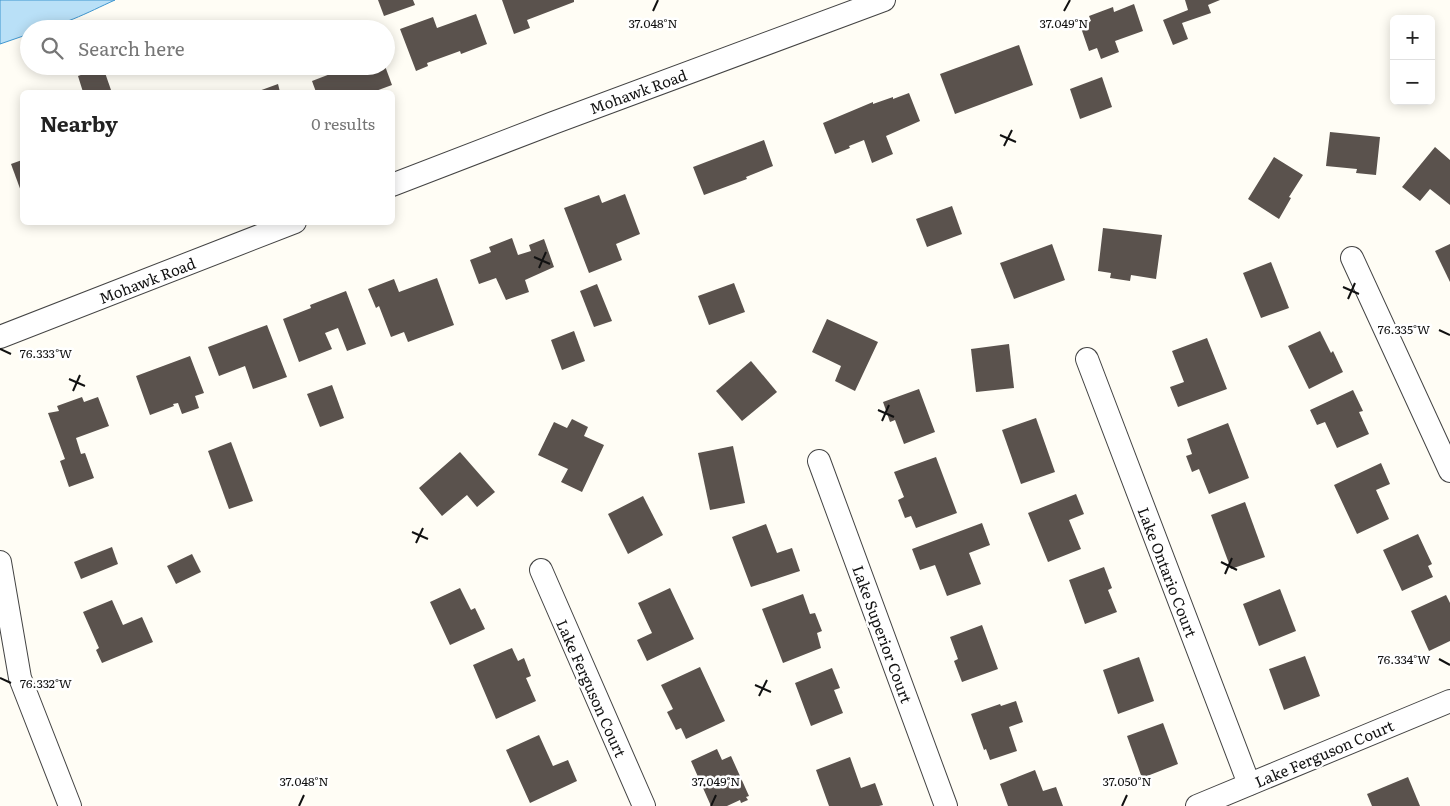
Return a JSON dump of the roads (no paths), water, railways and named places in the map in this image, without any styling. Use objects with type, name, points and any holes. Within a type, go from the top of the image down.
[{"type":"street","name":"Mohawk Road","points":[[395,184],[562,119],[884,0]]},
{"type":"street","name":"Mohawk Road","points":[[0,337],[287,225]]},
{"type":"street","points":[[1352,258],[1450,471]]},
{"type":"street","name":"Lake Ontario Court","points":[[1087,359],[1249,784]]},
{"type":"street","name":"Lake Superior Court","points":[[819,461],[946,806]]},
{"type":"street","points":[[0,562],[20,678],[70,806]]},
{"type":"street","name":"Lake Ferguson Court","points":[[540,570],[644,806]]},
{"type":"street","name":"Lake Ferguson Court","points":[[1197,806],[1450,701]]},
{"type":"water","points":[[0,0],[115,0],[69,20],[20,20],[20,37],[0,44]]}]
